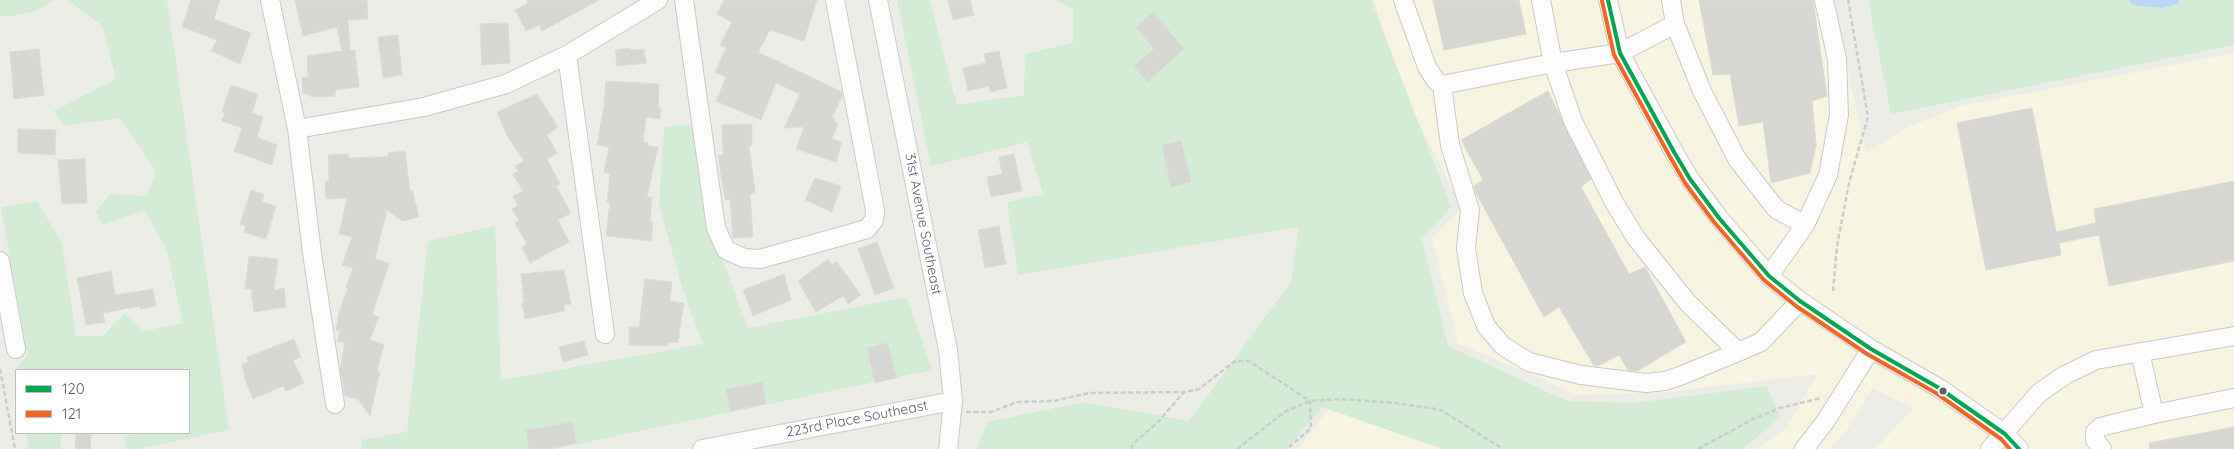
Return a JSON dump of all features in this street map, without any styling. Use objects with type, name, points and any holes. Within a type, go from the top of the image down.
[{"type":"street","points":[[270,0],[297,129],[312,253],[335,404]]},
{"type":"street","points":[[297,129],[424,107],[506,84],[567,55],[658,0]]},
{"type":"street","points":[[684,0],[716,228],[726,250],[744,258],[760,259],[867,229],[874,220],[875,210],[835,0]]},
{"type":"street","name":"31st Avenue Southeast","points":[[878,0],[946,343],[953,407],[948,449]]},
{"type":"street","points":[[1403,0],[1427,67],[1436,81],[1442,85],[1553,62],[1620,53],[1675,24]]},
{"type":"street","points":[[1541,0],[1553,62],[1573,121],[1589,155],[1636,238],[1688,302],[1738,352]]},
{"type":"street","points":[[1608,0],[1620,53],[1690,179],[1719,218],[1769,276],[1800,301],[1871,349],[1939,388],[2005,434],[2019,449]]},
{"type":"street","points":[[1671,0],[1675,24],[1702,91],[1736,159],[1776,209],[1805,225]]},
{"type":"street","points":[[1769,276],[1805,225],[1828,175],[1839,116],[1837,58],[1824,0]]},
{"type":"street","points":[[567,55],[605,334]]},
{"type":"street","points":[[1442,85],[1450,145],[1470,210],[1466,248],[1473,293],[1486,326],[1503,346],[1529,362],[1581,374],[1646,383],[1665,381],[1761,342],[1800,301]]},
{"type":"street","points":[[0,261],[16,349]]},
{"type":"street","points":[[1990,449],[2039,393],[2065,375],[2096,360],[2234,336]]},
{"type":"street","points":[[1804,449],[1825,422],[1871,349]]},
{"type":"street","points":[[2140,352],[2154,414]]},
{"type":"street","points":[[2102,449],[2095,440],[2095,432],[2100,426],[2234,398]]},
{"type":"street","name":"223rd Place Southeast","points":[[702,449],[953,407]]},
{"type":"path","points":[[953,407],[992,412],[1018,402],[1054,401],[1088,392],[1184,392],[1199,389],[1235,361],[1249,361],[1310,401]]},
{"type":"path","points":[[0,368],[15,449]]},
{"type":"path","points":[[1131,449],[1133,444],[1160,420],[1184,392]]},
{"type":"path","points":[[1698,449],[1753,419],[1780,408],[1825,397]]},
{"type":"path","points":[[1238,449],[1286,411],[1310,401],[1342,399],[1441,410],[1503,449]]},
{"type":"path","points":[[1287,449],[1311,428],[1310,401]]},
{"type":"shaded area","points":[[1374,0],[1832,0],[1866,153],[1908,127],[1961,106],[2234,53],[2234,449],[1875,449],[1914,408],[1872,388],[1845,433],[1828,449],[1756,449],[1787,428],[1817,374],[1665,392],[1578,395],[1458,343],[1432,239],[1462,208],[1399,83]]},
{"type":"shaded area","points":[[1331,407],[1463,449],[1298,449]]},
{"type":"green space","points":[[0,0],[54,0],[36,11],[11,16],[0,16]]},
{"type":"green space","points":[[68,0],[167,0],[229,430],[138,449],[127,449],[124,437],[130,434],[190,434],[190,369],[16,369],[27,355],[1,207],[37,201],[62,243],[76,336],[103,336],[125,313],[144,331],[183,323],[167,251],[145,210],[103,225],[96,212],[110,194],[147,196],[156,171],[120,118],[64,126],[54,111],[116,79],[102,26]]},
{"type":"green space","points":[[897,0],[930,0],[957,105],[1024,95],[1025,54],[1073,43],[1073,9],[1055,0],[1371,0],[1451,207],[1422,239],[1448,346],[1567,401],[1633,403],[1767,386],[1780,417],[1743,449],[1443,449],[1322,407],[1287,449],[977,449],[987,422],[1084,402],[1189,421],[1291,282],[1299,227],[1018,275],[1007,202],[1043,194],[1027,142],[931,166]]},
{"type":"green space","points":[[1868,0],[2234,0],[2234,45],[1891,114]]},
{"type":"green space","points":[[692,124],[705,213],[748,328],[907,297],[932,370],[554,449],[363,449],[361,440],[407,432],[428,241],[495,226],[501,380],[703,344],[684,294],[659,205],[664,127]]},
{"type":"green space","points":[[26,434],[62,434],[60,449],[29,449]]},
{"type":"water","points":[[2129,0],[2179,0],[2178,4],[2162,8],[2133,5]]},
{"type":"building","points":[[191,0],[220,0],[214,19],[251,33],[240,64],[211,51],[217,40],[182,27]]},
{"type":"building","points":[[295,0],[367,0],[368,19],[348,20],[350,50],[355,50],[359,87],[335,90],[335,96],[313,97],[303,93],[302,77],[308,77],[307,56],[342,51],[337,27],[303,36]]},
{"type":"building","points":[[527,0],[599,0],[542,31],[539,25],[526,31],[515,10],[528,3]]},
{"type":"building","points":[[724,0],[817,0],[804,41],[770,30],[758,52],[842,92],[832,118],[838,124],[832,139],[842,142],[836,162],[796,149],[804,127],[784,128],[800,94],[776,83],[761,120],[716,101],[726,77],[715,72],[726,48],[720,45],[732,22],[717,14]]},
{"type":"building","points":[[948,0],[970,0],[974,15],[953,20]]},
{"type":"building","points":[[1433,0],[1519,0],[1526,34],[1444,50]]},
{"type":"building","points":[[1699,0],[1813,0],[1827,96],[1812,101],[1816,145],[1810,173],[1771,183],[1763,122],[1739,126],[1730,74],[1713,75]]},
{"type":"building","points":[[1153,12],[1184,49],[1147,82],[1134,66],[1154,49],[1136,27]]},
{"type":"building","points":[[508,23],[510,63],[482,65],[480,24]]},
{"type":"building","points":[[398,35],[402,75],[383,78],[378,37]]},
{"type":"building","points":[[630,48],[631,50],[644,49],[646,63],[617,66],[615,50]]},
{"type":"building","points":[[39,49],[44,95],[14,99],[10,52]]},
{"type":"building","points":[[999,51],[1007,88],[990,92],[989,86],[968,91],[963,68],[986,63],[984,54]]},
{"type":"building","points":[[606,81],[659,84],[658,107],[661,108],[660,119],[646,117],[643,142],[648,143],[648,146],[658,147],[647,197],[652,197],[650,222],[653,222],[651,241],[606,236],[610,202],[607,202],[610,174],[604,172],[609,147],[597,145],[604,106]]},
{"type":"building","points":[[231,85],[258,94],[252,113],[263,117],[257,137],[277,145],[272,165],[234,151],[242,128],[222,121],[225,113],[222,112]]},
{"type":"building","points":[[1548,91],[1591,179],[1581,187],[1629,274],[1645,267],[1686,342],[1637,371],[1628,370],[1619,355],[1598,366],[1594,366],[1559,307],[1544,317],[1476,193],[1474,186],[1483,180],[1461,140]]},
{"type":"building","points":[[537,94],[558,127],[547,135],[557,153],[547,159],[560,184],[556,186],[571,213],[558,220],[569,242],[530,263],[522,247],[527,244],[515,223],[519,221],[512,209],[518,206],[513,196],[523,191],[513,174],[518,171],[515,166],[524,161],[508,137],[497,112]]},
{"type":"building","points":[[2032,108],[2056,232],[2096,223],[2094,209],[2234,181],[2234,261],[2109,286],[2099,235],[2059,243],[2061,255],[1986,270],[1957,123]]},
{"type":"building","points":[[752,124],[752,145],[749,145],[755,192],[750,194],[753,237],[733,238],[730,199],[725,200],[718,155],[723,155],[722,125]]},
{"type":"building","points":[[18,129],[56,130],[55,155],[18,153]]},
{"type":"building","points":[[1181,141],[1191,182],[1171,187],[1162,145]]},
{"type":"building","points":[[405,151],[410,191],[412,190],[419,217],[402,221],[387,210],[375,258],[389,264],[373,315],[379,317],[370,340],[384,345],[377,371],[380,372],[370,416],[358,399],[345,396],[340,369],[345,343],[337,341],[340,331],[336,330],[339,313],[348,287],[346,287],[353,268],[342,265],[352,237],[339,234],[347,198],[326,199],[325,181],[329,181],[328,155],[348,154],[349,158],[381,157],[389,156],[388,153]]},
{"type":"building","points":[[1014,154],[1022,191],[991,197],[987,177],[1002,174],[999,157]]},
{"type":"building","points":[[85,159],[87,203],[62,204],[58,160]]},
{"type":"building","points":[[815,178],[841,186],[832,212],[805,200]]},
{"type":"building","points":[[251,190],[264,194],[262,202],[276,206],[266,239],[244,232],[246,226],[240,224]]},
{"type":"building","points":[[999,226],[1006,264],[985,268],[978,230]]},
{"type":"building","points":[[877,242],[894,288],[875,295],[858,249]]},
{"type":"building","points":[[249,256],[278,259],[274,290],[284,288],[286,307],[254,312],[251,289],[245,289]]},
{"type":"building","points":[[828,259],[832,265],[836,261],[861,295],[848,304],[843,296],[816,312],[798,281]]},
{"type":"building","points":[[564,270],[571,304],[564,305],[565,311],[525,319],[522,303],[524,302],[521,274]]},
{"type":"building","points":[[111,271],[115,295],[153,289],[156,306],[141,309],[140,306],[103,313],[105,322],[86,325],[77,278]]},
{"type":"building","points":[[784,274],[791,300],[753,316],[743,290]]},
{"type":"building","points":[[645,279],[672,282],[670,301],[684,303],[678,342],[667,343],[667,346],[629,345],[629,327],[639,327]]},
{"type":"building","points":[[294,339],[301,357],[293,360],[304,383],[286,391],[283,386],[253,399],[245,379],[242,364],[249,362],[247,357]]},
{"type":"building","points":[[584,341],[588,355],[563,362],[559,347]]},
{"type":"building","points":[[888,343],[896,378],[875,383],[867,348]]},
{"type":"building","points":[[762,382],[766,404],[730,411],[726,389]]},
{"type":"building","points":[[573,422],[576,443],[549,449],[529,449],[526,430]]},
{"type":"building","points":[[2234,427],[2234,449],[2150,449],[2149,443]]},
{"type":"building","points":[[76,434],[91,434],[90,449],[75,449]]},
{"type":"transit line","name":"120","points":[[1608,0],[1620,53],[1674,152],[1690,179],[1719,218],[1769,276],[1800,301],[1871,349],[1939,388],[2005,434],[2019,449]]},
{"type":"transit line","name":"121","points":[[1602,1],[1614,55],[1685,183],[1714,222],[1764,280],[1796,306],[1867,354],[1936,393],[2001,439],[2010,449]]}]
